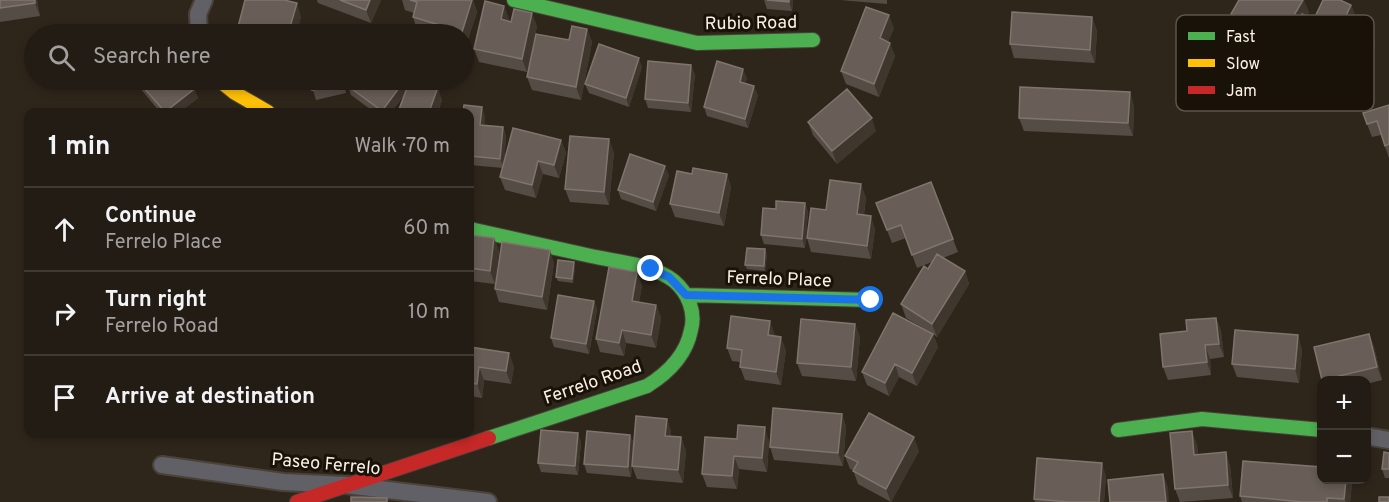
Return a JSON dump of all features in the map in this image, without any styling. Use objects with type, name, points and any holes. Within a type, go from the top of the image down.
[{"type":"street","points":[[198,24],[198,14],[204,0]]},
{"type":"street","name":"Rubio Road","points":[[514,0],[697,43],[813,40]]},
{"type":"street","points":[[231,90],[261,108]]},
{"type":"street","points":[[474,230],[651,269],[669,277],[686,295]]},
{"type":"street","name":"Ferrelo Place","points":[[686,295],[871,300]]},
{"type":"street","name":"Ferrelo Road","points":[[297,502],[657,381],[675,366],[687,348],[692,313],[686,295]]},
{"type":"street","points":[[1118,430],[1202,419],[1317,430]]},
{"type":"street","points":[[1371,437],[1389,440]]},
{"type":"street","name":"Paseo Ferrelo","points":[[162,465],[283,482],[346,485],[488,502]]},
{"type":"building","points":[[0,0],[35,0],[35,3],[0,8]]},
{"type":"building","points":[[245,0],[284,0],[297,3],[291,24],[239,24]]},
{"type":"building","points":[[340,0],[370,0],[366,10]]},
{"type":"building","points":[[410,0],[472,0],[464,24],[436,24],[413,17],[417,2]]},
{"type":"building","points":[[1239,0],[1303,0],[1294,15],[1231,14]]},
{"type":"building","points":[[1323,0],[1340,0],[1351,5],[1346,15],[1316,15]]},
{"type":"building","points":[[485,1],[504,6],[501,19],[511,22],[514,9],[532,13],[522,59],[474,49]]},
{"type":"building","points":[[866,7],[889,15],[880,38],[890,43],[874,84],[841,71]]},
{"type":"building","points":[[1012,12],[1092,17],[1090,50],[1010,44]]},
{"type":"building","points":[[572,26],[587,29],[576,87],[527,77],[536,34],[569,40]]},
{"type":"building","points":[[599,44],[639,58],[626,98],[585,84]]},
{"type":"building","points":[[648,61],[691,65],[688,103],[645,99]]},
{"type":"building","points":[[717,61],[743,69],[740,82],[754,86],[745,119],[704,107]]},
{"type":"building","points":[[1020,87],[1130,92],[1128,123],[1019,118]]},
{"type":"building","points":[[847,89],[872,118],[832,151],[808,122]]},
{"type":"building","points":[[146,90],[193,90],[170,108],[162,108]]},
{"type":"building","points":[[353,90],[398,90],[384,108],[378,108]]},
{"type":"building","points":[[406,90],[437,90],[430,108],[400,108]]},
{"type":"building","points":[[464,105],[482,107],[480,125],[503,127],[500,159],[474,156],[474,108],[464,108]]},
{"type":"building","points":[[1389,105],[1389,144],[1385,146],[1377,121],[1367,124],[1363,113]]},
{"type":"building","points":[[513,128],[561,140],[554,165],[538,161],[532,185],[500,177]]},
{"type":"building","points":[[570,136],[609,139],[604,192],[565,189]]},
{"type":"building","points":[[630,154],[665,166],[653,202],[618,190]]},
{"type":"building","points":[[693,168],[727,174],[719,213],[670,204],[677,171],[692,174]]},
{"type":"building","points":[[830,180],[861,184],[857,214],[871,216],[867,246],[807,238],[811,208],[826,210]]},
{"type":"building","points":[[931,182],[953,239],[912,255],[901,225],[887,230],[876,203]]},
{"type":"building","points":[[776,201],[805,203],[802,239],[761,235],[763,208],[776,209]]},
{"type":"building","points":[[474,236],[494,238],[490,271],[474,269]]},
{"type":"building","points":[[502,242],[550,250],[542,297],[495,289]]},
{"type":"building","points":[[747,248],[765,249],[764,266],[745,265]]},
{"type":"building","points":[[937,254],[965,271],[932,324],[901,304],[924,266],[928,269]]},
{"type":"building","points":[[558,260],[574,262],[572,279],[556,277]]},
{"type":"building","points":[[609,267],[637,272],[632,301],[656,305],[651,335],[622,330],[619,343],[596,339]]},
{"type":"building","points":[[558,295],[594,301],[586,344],[551,338]]},
{"type":"building","points":[[893,313],[933,334],[912,373],[895,364],[885,383],[862,372]]},
{"type":"building","points":[[731,316],[770,321],[768,335],[781,337],[776,372],[740,367],[742,350],[727,348]]},
{"type":"building","points":[[1216,318],[1219,344],[1205,345],[1207,362],[1163,367],[1160,334],[1187,331],[1186,320]]},
{"type":"building","points":[[801,319],[855,324],[851,367],[797,363]]},
{"type":"building","points":[[1235,330],[1298,335],[1295,369],[1232,364]]},
{"type":"building","points":[[1369,334],[1377,367],[1339,376],[1321,376],[1314,347]]},
{"type":"building","points":[[474,348],[509,353],[506,371],[479,367],[477,384],[474,384]]},
{"type":"building","points":[[773,408],[842,414],[838,453],[770,447]]},
{"type":"building","points":[[869,413],[914,437],[886,489],[853,471],[858,462],[845,456]]},
{"type":"building","points":[[636,416],[667,419],[665,436],[681,437],[678,470],[632,466]]},
{"type":"building","points":[[738,425],[765,427],[762,458],[734,456],[732,476],[702,474],[705,437],[737,439]]},
{"type":"building","points":[[541,430],[578,433],[575,466],[538,463]]},
{"type":"building","points":[[587,431],[630,435],[628,467],[584,464]]},
{"type":"building","points":[[1192,431],[1194,455],[1226,452],[1228,485],[1175,489],[1170,433]]},
{"type":"building","points":[[1384,452],[1389,453],[1389,469],[1382,469]]},
{"type":"building","points":[[1037,458],[1102,463],[1099,502],[1034,499]]},
{"type":"building","points":[[1243,461],[1317,467],[1317,484],[1346,484],[1344,499],[1327,498],[1327,502],[1240,496]]},
{"type":"building","points":[[1163,474],[1166,502],[1110,502],[1108,480]]},
{"type":"building","points":[[351,497],[387,498],[387,502],[351,502]]},
{"type":"building","points":[[1379,497],[1389,497],[1389,502],[1379,502]]},
{"type":"traffic: fast","points":[[514,0],[697,43],[813,40]]},
{"type":"traffic: fast","points":[[474,230],[634,264],[656,271],[679,286],[692,310],[692,323],[685,348],[675,363],[647,386],[489,438]]},
{"type":"traffic: fast","points":[[686,295],[871,300]]},
{"type":"traffic: fast","points":[[1118,430],[1202,419],[1317,430]]},
{"type":"traffic: slow","points":[[231,90],[261,108]]},
{"type":"traffic: jam","points":[[297,502],[489,438]]},
{"type":"route","points":[[651,269],[669,277],[686,295],[871,300]]}]
